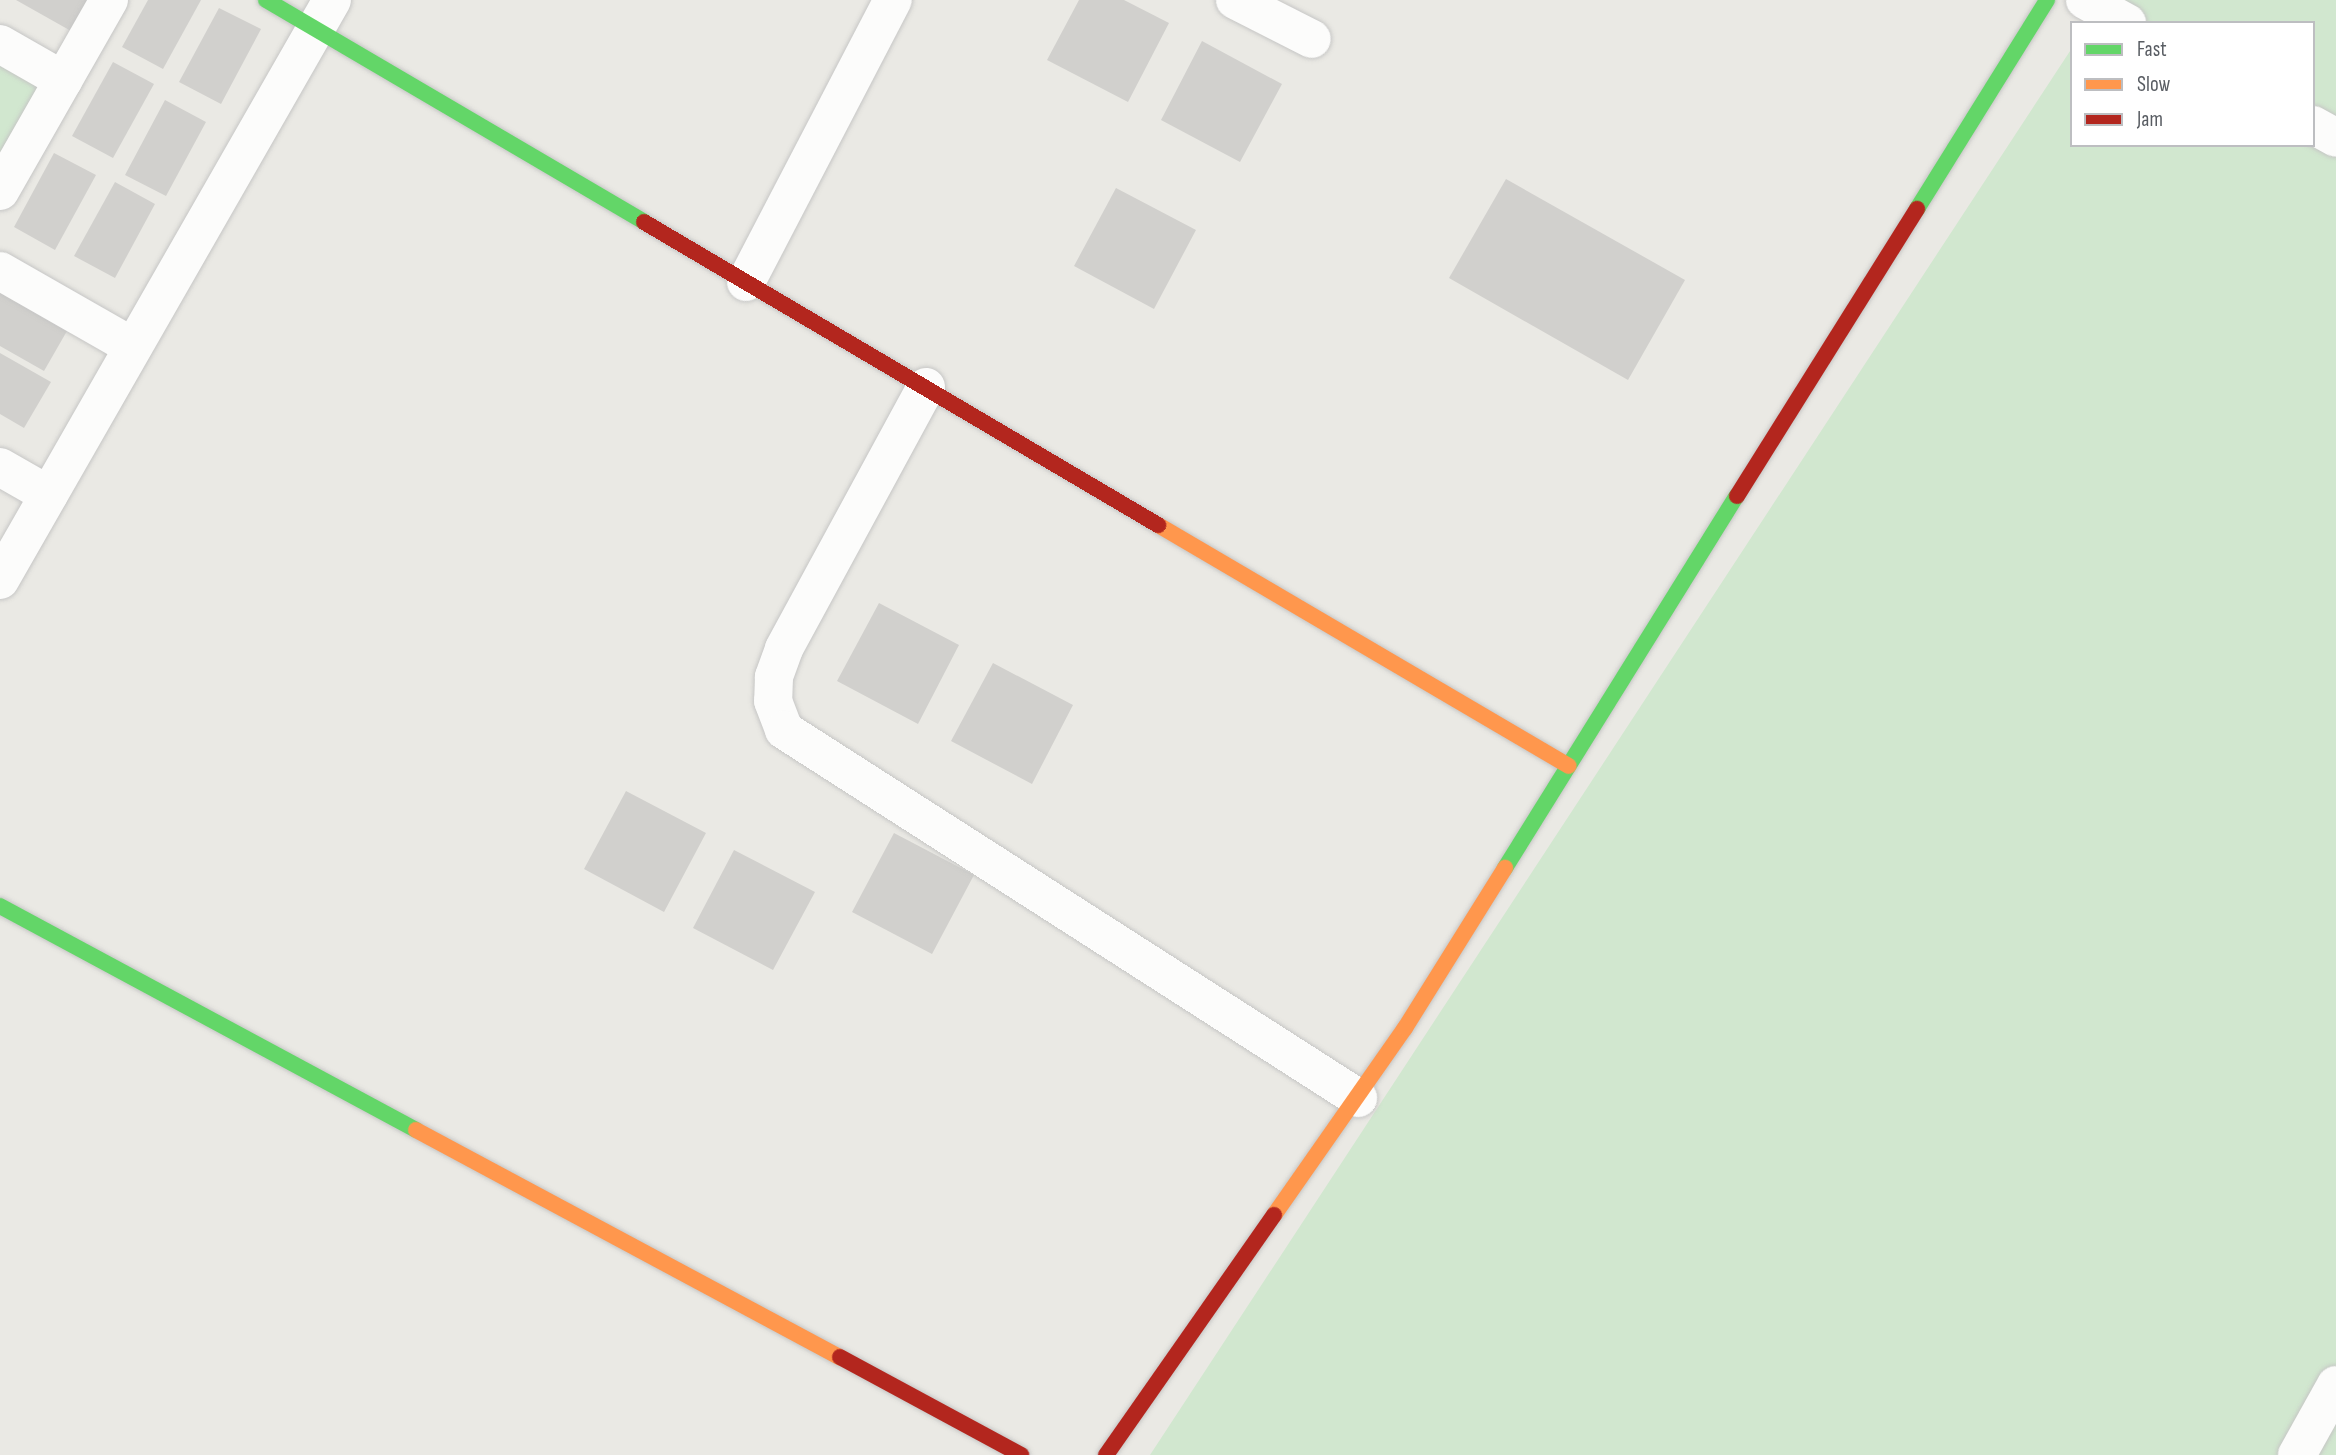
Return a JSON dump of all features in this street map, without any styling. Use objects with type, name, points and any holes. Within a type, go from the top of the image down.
[{"type":"street","points":[[0,191],[109,0]]},
{"type":"street","points":[[266,0],[324,14],[746,282],[1569,766]]},
{"type":"street","points":[[746,282],[893,0]]},
{"type":"street","points":[[1235,0],[1312,39]]},
{"type":"street","points":[[1106,1455],[1358,1098],[1569,766],[2047,0]]},
{"type":"street","points":[[2085,0],[2123,21]]},
{"type":"street","points":[[0,580],[324,14]]},
{"type":"street","points":[[0,44],[63,80]]},
{"type":"street","points":[[2315,126],[2336,138]]},
{"type":"street","points":[[0,271],[134,347]]},
{"type":"street","points":[[926,387],[784,649],[774,677],[773,701],[784,730],[1358,1098]]},
{"type":"street","points":[[0,467],[49,495]]},
{"type":"street","points":[[0,906],[1021,1455]]},
{"type":"street","points":[[2297,1455],[2336,1385]]},
{"type":"green space","points":[[2103,0],[2336,0],[2336,1455],[1150,1455],[2070,51],[2070,147],[2315,147],[2315,21],[2089,21]]},
{"type":"green space","points":[[0,61],[42,87],[0,156]]},
{"type":"building","points":[[16,0],[89,0],[71,31]]},
{"type":"building","points":[[148,0],[201,0],[163,69],[122,47]]},
{"type":"building","points":[[1079,0],[1124,0],[1169,23],[1128,102],[1047,60]]},
{"type":"building","points":[[219,8],[261,29],[221,104],[179,82]]},
{"type":"building","points":[[1202,41],[1282,84],[1240,162],[1161,120]]},
{"type":"building","points":[[113,62],[154,84],[113,158],[72,136]]},
{"type":"building","points":[[165,100],[206,122],[166,196],[125,175]]},
{"type":"building","points":[[54,153],[96,175],[55,250],[14,227]]},
{"type":"building","points":[[1506,179],[1685,280],[1628,380],[1449,278]]},
{"type":"building","points":[[115,182],[155,204],[115,278],[74,256]]},
{"type":"building","points":[[1116,188],[1196,230],[1154,309],[1074,266]]},
{"type":"building","points":[[0,284],[71,324],[44,371],[0,346]]},
{"type":"building","points":[[0,353],[51,382],[24,428],[0,414]]},
{"type":"building","points":[[879,603],[959,645],[918,724],[837,681]]},
{"type":"building","points":[[993,663],[1073,705],[1032,784],[951,741]]},
{"type":"building","points":[[626,791],[706,833],[664,912],[584,869]]},
{"type":"building","points":[[894,833],[974,875],[932,954],[852,912]]},
{"type":"building","points":[[734,850],[815,892],[773,970],[693,928]]},
{"type":"traffic: fast","points":[[266,0],[644,222]]},
{"type":"traffic: fast","points":[[1917,209],[2047,0]]},
{"type":"traffic: fast","points":[[1505,868],[1737,496]]},
{"type":"traffic: fast","points":[[0,906],[416,1130]]},
{"type":"traffic: slow","points":[[1158,525],[1569,766]]},
{"type":"traffic: slow","points":[[1274,1215],[1405,1028],[1505,868]]},
{"type":"traffic: slow","points":[[416,1130],[840,1357]]},
{"type":"traffic: jam","points":[[1737,496],[1917,209]]},
{"type":"traffic: jam","points":[[644,222],[1158,525]]},
{"type":"traffic: jam","points":[[1106,1455],[1274,1215]]},
{"type":"traffic: jam","points":[[840,1357],[1021,1455]]}]
